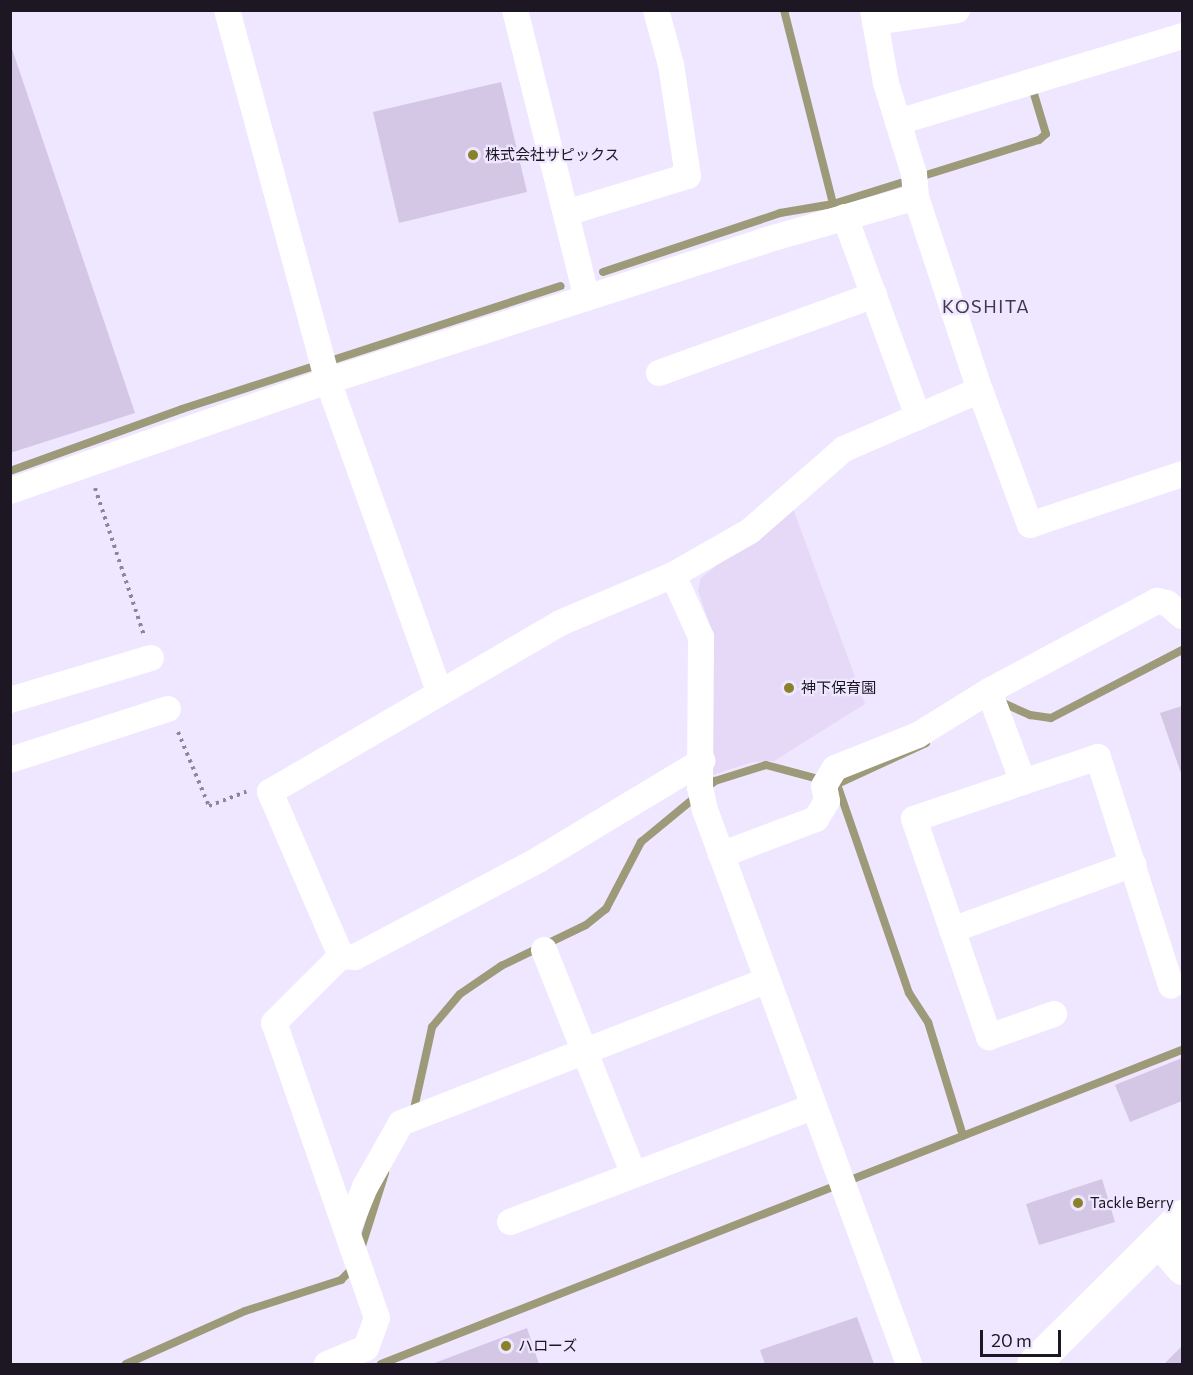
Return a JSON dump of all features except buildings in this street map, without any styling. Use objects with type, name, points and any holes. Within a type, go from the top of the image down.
[{"type":"main road","points":[[1033,1365],[1182,1216]]},
{"type":"main road","points":[[1158,1240],[1182,1268]]},
{"type":"street","points":[[227,10],[326,372],[439,691]]},
{"type":"street","points":[[515,10],[586,298]]},
{"type":"street","points":[[566,213],[688,176],[671,65],[656,10]]},
{"type":"street","points":[[957,10],[874,16],[898,122],[916,186],[980,390],[1030,525],[1182,474]]},
{"type":"street","points":[[898,122],[1182,36]]},
{"type":"street","points":[[10,491],[326,372],[586,298],[845,217],[916,186]]},
{"type":"street","points":[[845,217],[918,417]]},
{"type":"street","points":[[660,373],[874,295]]},
{"type":"street","points":[[341,956],[270,792],[439,691],[560,623],[673,575],[750,531],[844,449],[980,390]]},
{"type":"street","points":[[673,575],[701,637],[701,794],[721,855],[909,1365]]},
{"type":"street","points":[[721,855],[816,819],[827,801],[826,782],[834,768],[918,735],[989,691],[1157,601],[1167,603],[1182,616]]},
{"type":"street","points":[[10,700],[151,658]]},
{"type":"street","points":[[989,691],[1023,782]]},
{"type":"street","points":[[10,760],[168,709]]},
{"type":"street","points":[[1054,1014],[989,1037],[914,819],[1098,757],[1171,986]]},
{"type":"street","points":[[327,1365],[366,1348],[377,1318],[274,1023],[341,956],[355,957],[538,860],[702,761]]},
{"type":"street","points":[[952,930],[1133,864]]},
{"type":"street","points":[[544,950],[634,1175]]},
{"type":"street","points":[[354,1251],[364,1187],[401,1123],[767,980]]},
{"type":"street","points":[[510,1222],[813,1107]]},
{"type":"shaded area","points":[[792,506],[865,704],[774,761],[753,762],[712,775],[711,629],[698,590],[701,578]]},
{"type":"waterway","points":[[784,10],[833,204]]},
{"type":"waterway","points":[[603,272],[780,213],[833,204],[1039,140],[1046,134],[1034,94]]},
{"type":"waterway","points":[[10,471],[182,409],[561,286]]},
{"type":"waterway","points":[[1003,703],[1030,715],[1051,718],[1182,650]]},
{"type":"waterway","points":[[413,1113],[432,1027],[460,994],[501,966],[586,925],[606,909],[641,842],[715,781],[766,765],[837,784],[926,743]]},
{"type":"waterway","points":[[837,784],[909,993],[928,1022],[963,1136]]},
{"type":"waterway","points":[[381,1364],[1182,1050]]},
{"type":"waterway","points":[[360,1252],[385,1173]]},
{"type":"waterway","points":[[126,1364],[245,1311],[341,1280],[354,1267]]},
{"type":"place","name":"株式会社サピックス","points":[[473,155]]},
{"type":"place","name":"神下保育園","points":[[789,688]]},
{"type":"place","name":"Tackle Berry","points":[[1078,1203]]},
{"type":"place","name":"ハローズ","points":[[506,1346]]},
{"type":"district","name":"KOSHITA","points":[[986,306]]}]
